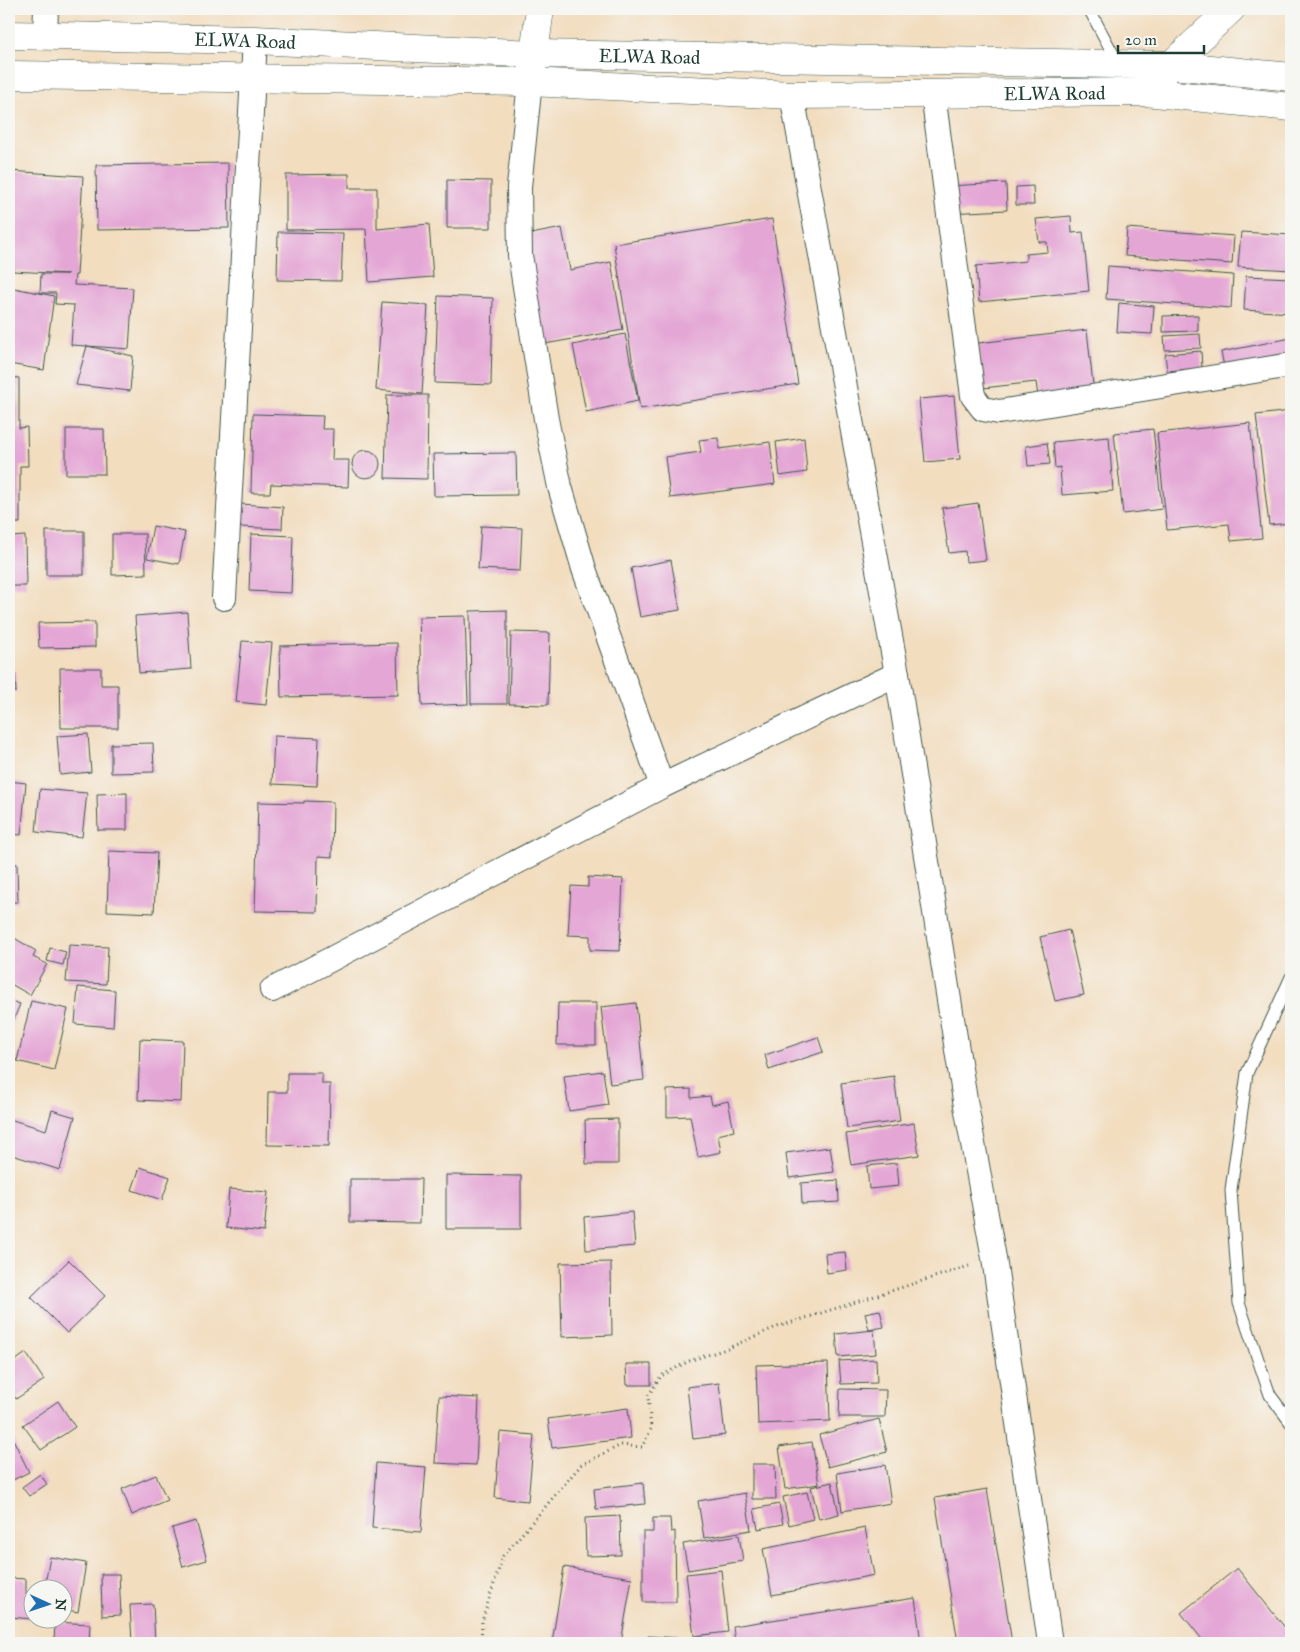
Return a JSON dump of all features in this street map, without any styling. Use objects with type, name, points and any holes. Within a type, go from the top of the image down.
[{"type":"main road","points":[[530,82],[540,9]]},
{"type":"main road","points":[[1145,92],[1231,9]]},
{"type":"main road","name":"ELWA Road","points":[[9,35],[255,40],[534,54],[1171,65],[1291,77]]},
{"type":"main road","name":"ELWA Road","points":[[9,75],[530,82],[792,96],[1145,92],[1291,107]]},
{"type":"street","points":[[45,36],[46,9]]},
{"type":"street","points":[[224,598],[255,40]]},
{"type":"street","points":[[530,82],[519,187],[520,255],[546,419],[560,487],[584,569],[662,786]]},
{"type":"street","points":[[933,94],[972,396],[983,409],[999,412],[1291,365]]},
{"type":"street","points":[[792,96],[897,674],[963,1091],[994,1258],[1050,1643]]},
{"type":"street","points":[[272,990],[662,786],[897,674]]},
{"type":"lane","points":[[1089,9],[1119,64]]},
{"type":"lane","points":[[1291,977],[1247,1073],[1231,1190],[1239,1303],[1270,1395],[1291,1423]]},
{"type":"path","points":[[481,1643],[482,1621],[503,1556],[581,1466],[621,1445],[642,1447],[651,1429],[648,1396],[661,1376],[689,1361],[774,1328],[994,1258]]},
{"type":"building","points":[[228,163],[229,228],[97,230],[96,165]]},
{"type":"building","points":[[9,171],[83,176],[77,275],[75,275],[74,285],[133,288],[129,349],[71,345],[74,305],[55,304],[56,293],[40,293],[41,274],[68,274],[13,271],[13,266],[9,266]]},
{"type":"building","points":[[349,174],[349,188],[377,188],[377,229],[429,224],[433,277],[369,282],[366,229],[286,230],[286,175]]},
{"type":"building","points":[[447,180],[491,181],[491,228],[447,228]]},
{"type":"building","points":[[1006,183],[1007,210],[948,213],[947,186]]},
{"type":"building","points":[[1033,186],[1034,205],[1016,205],[1016,187]]},
{"type":"building","points":[[1071,216],[1072,233],[1083,232],[1089,291],[979,302],[976,266],[1026,261],[1026,254],[1048,252],[1047,242],[1039,242],[1036,219]]},
{"type":"building","points":[[772,219],[798,384],[640,409],[614,244]]},
{"type":"building","points":[[562,228],[570,270],[611,262],[623,330],[545,344],[526,235]]},
{"type":"building","points":[[1127,228],[1234,236],[1232,264],[1125,256]]},
{"type":"building","points":[[278,232],[343,233],[341,281],[277,280]]},
{"type":"building","points":[[1241,232],[1291,235],[1291,270],[1238,267]]},
{"type":"building","points":[[1108,266],[1233,275],[1231,308],[1106,299]]},
{"type":"building","points":[[1246,276],[1291,278],[1291,313],[1244,310]]},
{"type":"building","points":[[9,287],[54,296],[44,370],[9,364]]},
{"type":"building","points":[[438,296],[493,298],[491,385],[435,383]]},
{"type":"building","points":[[382,302],[428,305],[422,394],[376,390]]},
{"type":"building","points":[[1119,303],[1154,306],[1152,334],[1117,332]]},
{"type":"building","points":[[1198,315],[1198,331],[1163,332],[1163,316]]},
{"type":"building","points":[[1087,330],[1095,403],[1040,410],[1036,382],[983,388],[978,343]]},
{"type":"building","points":[[625,334],[638,401],[586,412],[573,345]]},
{"type":"building","points":[[1200,334],[1201,348],[1165,350],[1164,336]]},
{"type":"building","points":[[1291,338],[1291,368],[1227,381],[1221,352]]},
{"type":"building","points":[[87,346],[133,356],[130,391],[76,385]]},
{"type":"building","points":[[1201,351],[1202,368],[1167,371],[1165,354]]},
{"type":"building","points":[[9,377],[19,378],[19,428],[27,427],[28,466],[20,466],[20,523],[9,523]]},
{"type":"building","points":[[387,395],[428,395],[427,479],[385,478]]},
{"type":"building","points":[[954,396],[960,459],[925,462],[919,399]]},
{"type":"building","points":[[1291,411],[1291,444],[1288,445],[1291,469],[1291,523],[1269,525],[1256,415]]},
{"type":"building","points":[[253,414],[323,416],[322,429],[333,429],[332,460],[349,460],[348,487],[271,484],[270,493],[251,493]]},
{"type":"building","points":[[1250,423],[1262,538],[1231,541],[1229,524],[1167,530],[1157,433]]},
{"type":"building","points":[[66,429],[104,429],[105,474],[66,474]]},
{"type":"building","points":[[1153,429],[1162,509],[1123,514],[1114,433]]},
{"type":"building","points":[[1109,437],[1113,491],[1062,495],[1060,467],[1055,468],[1053,442]]},
{"type":"building","points":[[718,438],[719,449],[770,442],[775,484],[670,498],[665,457],[701,452],[699,440]]},
{"type":"building","points":[[804,438],[807,472],[780,476],[776,442]]},
{"type":"building","points":[[1047,443],[1050,464],[1028,466],[1026,446]]},
{"type":"building","points":[[366,450],[376,454],[380,464],[376,474],[366,478],[356,474],[352,464],[356,454]]},
{"type":"building","points":[[516,453],[517,495],[434,496],[433,454]]},
{"type":"building","points":[[978,503],[986,560],[966,562],[965,551],[949,553],[942,508]]},
{"type":"building","points":[[241,504],[283,507],[282,529],[240,527]]},
{"type":"building","points":[[153,526],[185,532],[179,564],[147,558]]},
{"type":"building","points":[[481,526],[522,528],[520,571],[478,569]]},
{"type":"building","points":[[46,531],[84,531],[84,575],[46,575]]},
{"type":"building","points":[[112,534],[145,534],[146,574],[112,575]]},
{"type":"building","points":[[251,534],[293,536],[291,593],[249,591]]},
{"type":"building","points":[[25,536],[26,586],[9,586],[9,537]]},
{"type":"building","points":[[671,560],[680,610],[640,617],[631,568]]},
{"type":"building","points":[[507,610],[507,704],[471,704],[470,611]]},
{"type":"building","points":[[187,612],[191,669],[139,673],[135,616]]},
{"type":"building","points":[[465,616],[468,704],[422,706],[419,617]]},
{"type":"building","points":[[95,622],[95,647],[39,648],[38,623]]},
{"type":"building","points":[[511,632],[550,633],[548,705],[509,704]]},
{"type":"building","points":[[242,641],[272,643],[266,705],[236,702]]},
{"type":"building","points":[[397,643],[398,695],[281,697],[280,646]]},
{"type":"building","points":[[60,668],[101,668],[101,685],[118,685],[118,728],[61,728]]},
{"type":"building","points":[[15,671],[16,692],[9,692],[9,672]]},
{"type":"building","points":[[88,734],[91,772],[60,775],[57,736]]},
{"type":"building","points":[[274,736],[319,738],[317,786],[272,784]]},
{"type":"building","points":[[153,743],[154,772],[111,773],[111,744]]},
{"type":"building","points":[[9,781],[26,783],[21,835],[9,834]]},
{"type":"building","points":[[40,789],[87,793],[82,837],[36,832]]},
{"type":"building","points":[[127,793],[127,830],[98,830],[97,794]]},
{"type":"building","points":[[304,801],[333,802],[332,857],[318,856],[317,912],[255,911],[258,802],[304,803]]},
{"type":"building","points":[[109,851],[157,853],[154,913],[107,911]]},
{"type":"building","points":[[9,864],[17,864],[18,902],[9,902]]},
{"type":"building","points":[[588,877],[623,879],[620,951],[590,950],[590,936],[568,935],[571,886],[588,887]]},
{"type":"building","points":[[1069,930],[1084,995],[1055,1001],[1040,937]]},
{"type":"building","points":[[11,936],[36,951],[33,957],[47,964],[30,995],[9,983],[9,941]]},
{"type":"building","points":[[69,945],[108,947],[106,984],[66,982]]},
{"type":"building","points":[[50,948],[66,952],[63,965],[47,961]]},
{"type":"building","points":[[78,987],[115,990],[113,1027],[75,1024]]},
{"type":"building","points":[[9,1000],[20,1004],[12,1024],[9,1023]]},
{"type":"building","points":[[31,1001],[68,1009],[54,1070],[17,1061]]},
{"type":"building","points":[[558,1003],[596,1003],[596,1045],[557,1045]]},
{"type":"building","points":[[636,1003],[644,1080],[610,1084],[601,1007]]},
{"type":"building","points":[[818,1037],[823,1052],[769,1070],[765,1055]]},
{"type":"building","points":[[140,1039],[183,1041],[181,1102],[138,1100]]},
{"type":"building","points":[[603,1071],[608,1105],[569,1111],[564,1076]]},
{"type":"building","points":[[287,1073],[322,1073],[322,1084],[330,1084],[329,1146],[267,1145],[268,1092],[287,1092]]},
{"type":"building","points":[[894,1076],[900,1121],[847,1128],[841,1083]]},
{"type":"building","points":[[691,1089],[691,1098],[710,1096],[712,1105],[728,1101],[734,1131],[718,1135],[721,1152],[698,1157],[690,1116],[667,1117],[667,1090]]},
{"type":"building","points":[[52,1110],[75,1117],[60,1170],[9,1154],[9,1119],[46,1130]]},
{"type":"building","points":[[618,1119],[618,1164],[586,1164],[585,1120]]},
{"type":"building","points":[[914,1123],[919,1155],[851,1165],[846,1134]]},
{"type":"building","points":[[830,1147],[834,1172],[789,1178],[786,1153]]},
{"type":"building","points":[[897,1163],[899,1186],[869,1189],[867,1166]]},
{"type":"building","points":[[140,1167],[170,1177],[162,1200],[132,1190]]},
{"type":"building","points":[[446,1175],[521,1176],[521,1229],[446,1229]]},
{"type":"building","points":[[350,1179],[421,1179],[420,1223],[350,1222]]},
{"type":"building","points":[[838,1180],[839,1202],[802,1204],[801,1183]]},
{"type":"building","points":[[229,1189],[268,1192],[264,1232],[226,1228]]},
{"type":"building","points":[[632,1212],[635,1246],[586,1250],[584,1217]]},
{"type":"building","points":[[845,1252],[847,1270],[827,1273],[825,1254]]},
{"type":"building","points":[[69,1260],[105,1296],[67,1333],[31,1297]]},
{"type":"building","points":[[611,1262],[612,1335],[562,1337],[560,1263]]},
{"type":"building","points":[[880,1310],[884,1327],[869,1330],[865,1313]]},
{"type":"building","points":[[874,1330],[876,1354],[838,1357],[836,1334]]},
{"type":"building","points":[[26,1353],[44,1380],[16,1399],[9,1388],[9,1365]]},
{"type":"building","points":[[876,1359],[877,1383],[841,1384],[839,1361]]},
{"type":"building","points":[[828,1363],[830,1421],[758,1424],[756,1365]]},
{"type":"building","points":[[626,1364],[651,1364],[651,1385],[627,1385]]},
{"type":"building","points":[[719,1383],[725,1435],[693,1439],[687,1387]]},
{"type":"building","points":[[840,1389],[886,1390],[885,1417],[839,1417]]},
{"type":"building","points":[[439,1396],[479,1398],[476,1465],[435,1463]]},
{"type":"building","points":[[58,1401],[75,1427],[41,1450],[23,1425]]},
{"type":"building","points":[[628,1408],[631,1438],[552,1448],[548,1419]]},
{"type":"building","points":[[879,1419],[887,1452],[828,1467],[819,1435]]},
{"type":"building","points":[[9,1431],[29,1472],[9,1482]]},
{"type":"building","points":[[500,1432],[534,1435],[528,1501],[495,1498]]},
{"type":"building","points":[[812,1442],[819,1484],[785,1489],[779,1447]]},
{"type":"building","points":[[376,1463],[426,1467],[421,1532],[372,1528]]},
{"type":"building","points":[[752,1464],[775,1464],[776,1499],[752,1499]]},
{"type":"building","points":[[885,1465],[891,1503],[842,1511],[837,1473]]},
{"type":"building","points":[[40,1474],[47,1484],[29,1496],[22,1487]]},
{"type":"building","points":[[156,1475],[167,1500],[132,1515],[122,1489]]},
{"type":"building","points":[[832,1482],[839,1514],[819,1519],[811,1487]]},
{"type":"building","points":[[643,1483],[645,1504],[596,1509],[594,1489]]},
{"type":"building","points":[[987,1489],[1012,1643],[958,1643],[935,1498]]},
{"type":"building","points":[[807,1492],[813,1519],[789,1525],[783,1497]]},
{"type":"building","points":[[745,1493],[751,1530],[704,1538],[698,1501]]},
{"type":"building","points":[[779,1504],[783,1524],[758,1529],[754,1509]]},
{"type":"building","points":[[620,1516],[621,1555],[586,1556],[585,1518]]},
{"type":"building","points":[[653,1518],[670,1518],[671,1532],[675,1531],[676,1602],[643,1602],[643,1532],[653,1532]]},
{"type":"building","points":[[196,1521],[207,1560],[183,1567],[172,1528]]},
{"type":"building","points":[[865,1528],[874,1575],[772,1595],[763,1549]]},
{"type":"building","points":[[739,1535],[743,1561],[688,1570],[683,1544]]},
{"type":"building","points":[[50,1557],[86,1563],[78,1612],[72,1611],[72,1580],[46,1580]]},
{"type":"building","points":[[564,1567],[632,1578],[621,1643],[552,1643]]},
{"type":"building","points":[[1237,1568],[1291,1635],[1280,1643],[1205,1643],[1181,1613]]},
{"type":"building","points":[[721,1570],[728,1632],[694,1636],[686,1574]]},
{"type":"building","points":[[101,1574],[119,1574],[121,1615],[102,1616]]},
{"type":"building","points":[[9,1578],[26,1579],[22,1580],[22,1618],[9,1617]]},
{"type":"building","points":[[915,1598],[921,1643],[735,1643],[733,1626]]},
{"type":"building","points":[[153,1604],[155,1643],[132,1643],[130,1605]]},
{"type":"building","points":[[72,1623],[90,1624],[89,1643],[54,1643],[55,1630],[72,1630]]},
{"type":"building","points":[[648,1636],[712,1640],[712,1643],[648,1643]]}]
